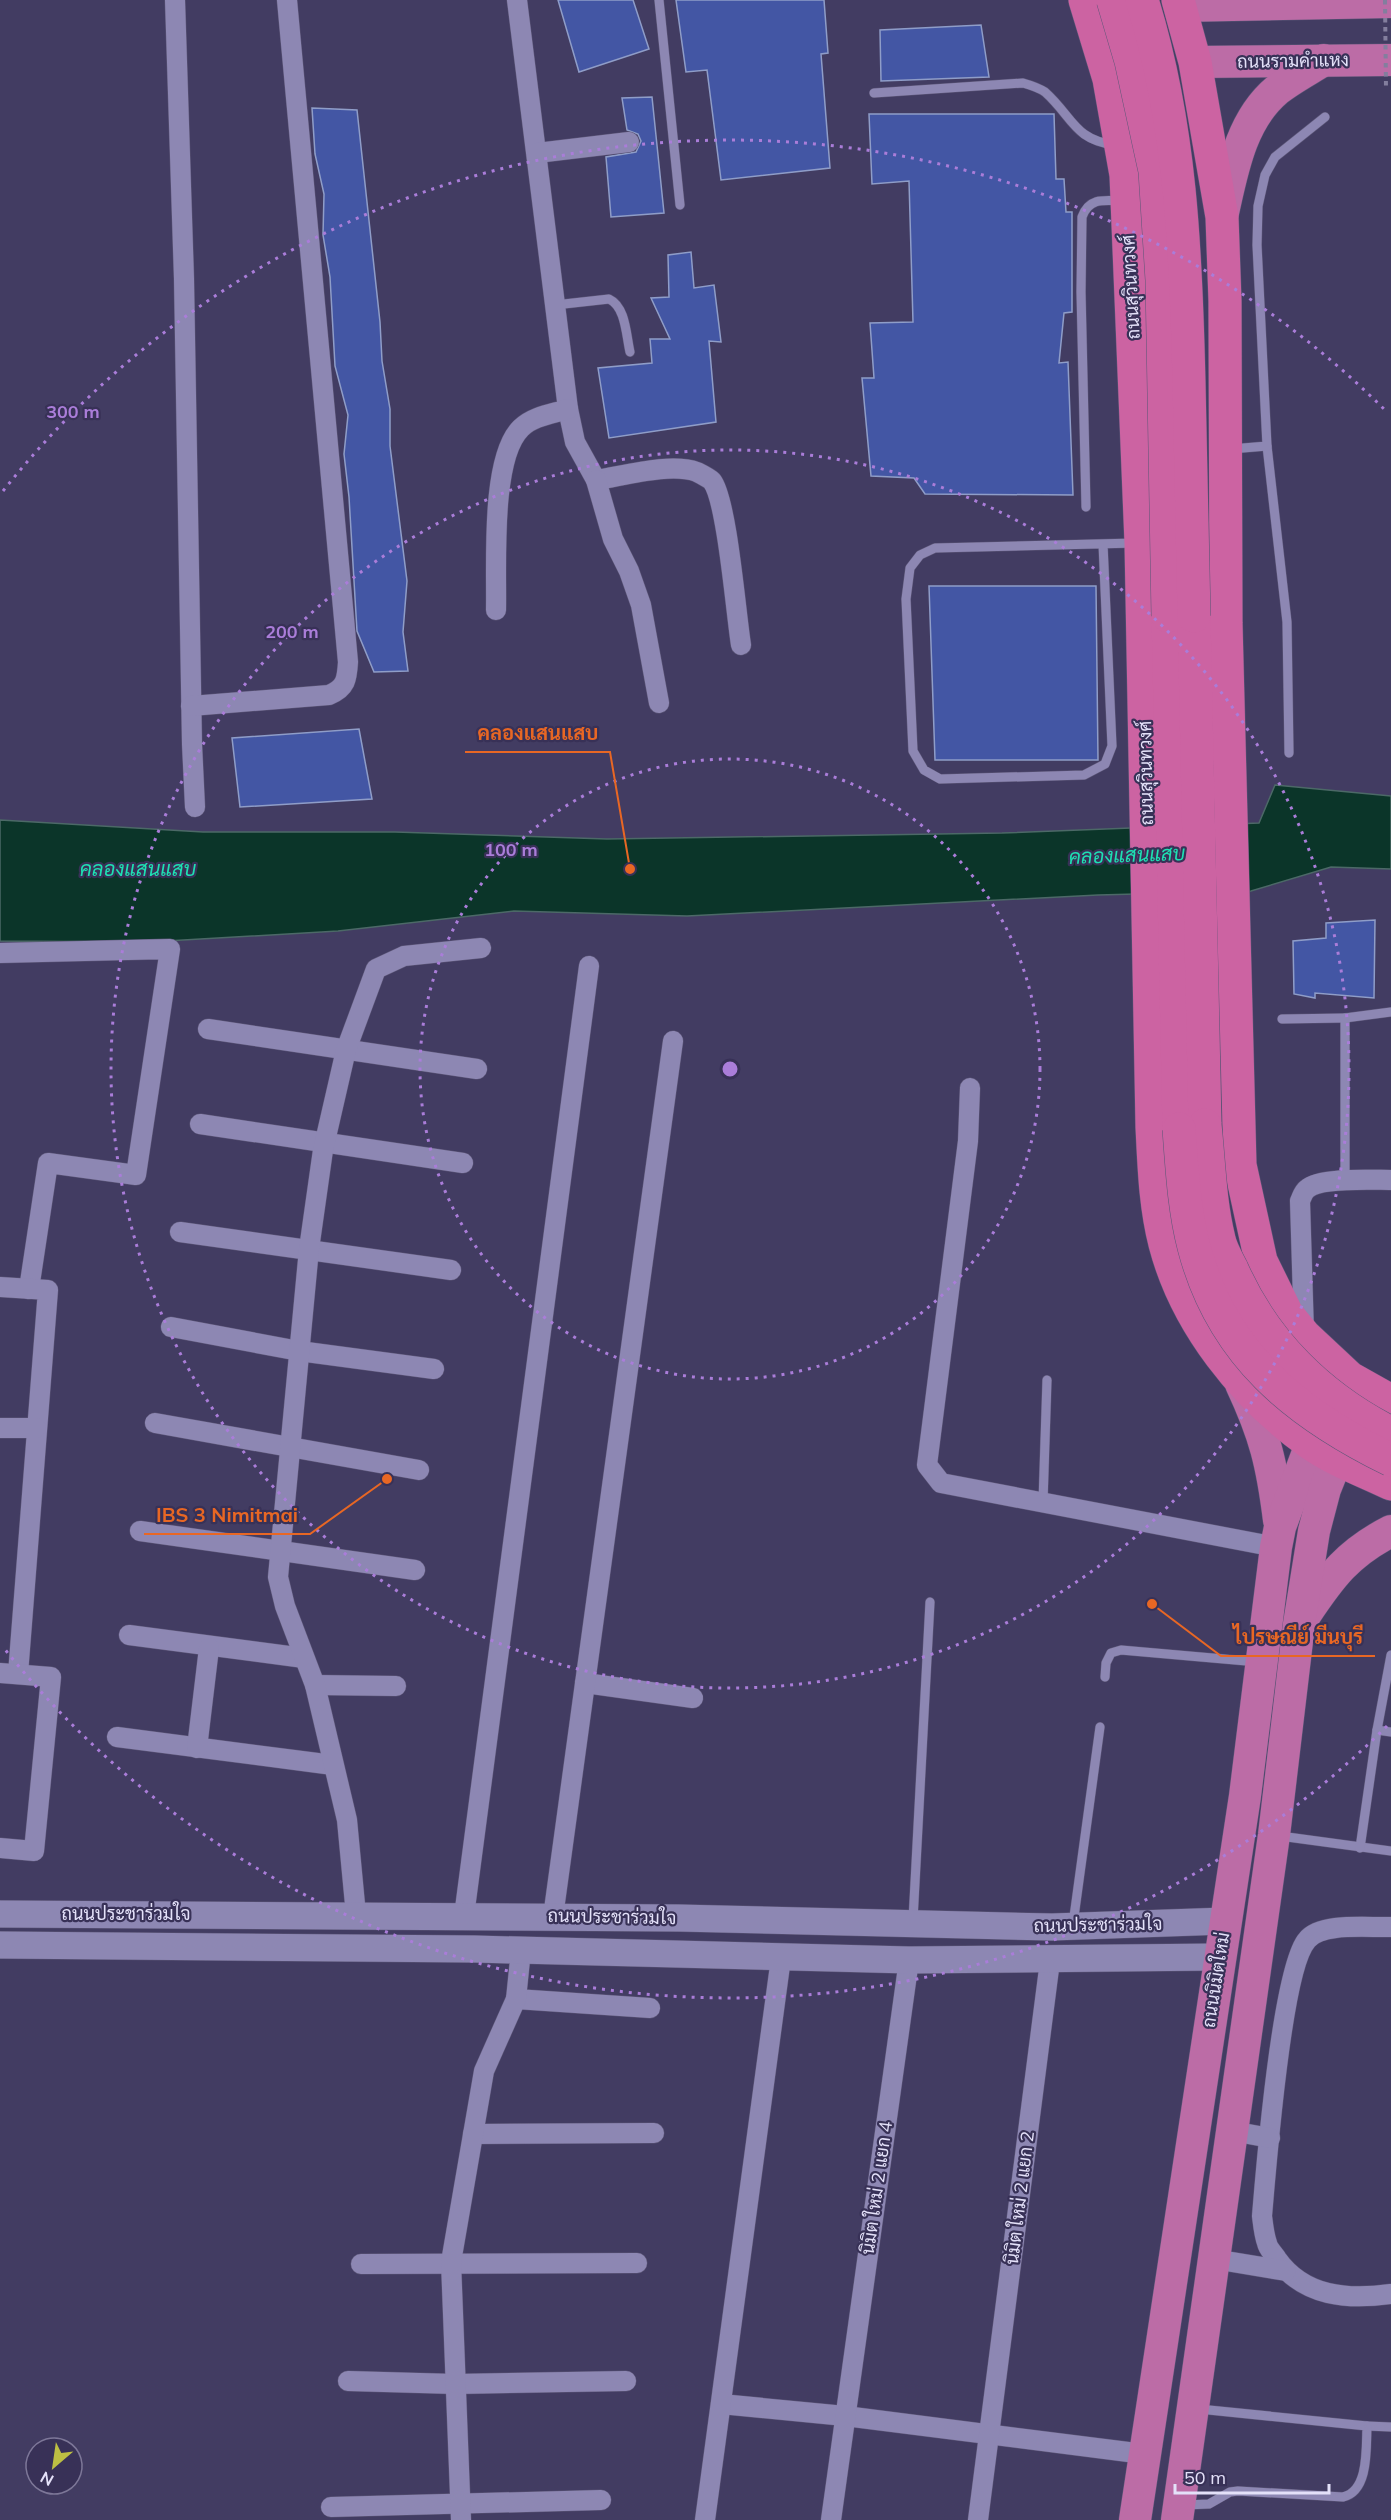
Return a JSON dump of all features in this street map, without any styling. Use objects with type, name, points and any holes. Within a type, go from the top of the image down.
[{"type":"highway","points":[[1142,0],[1160,59],[1178,166],[1187,284],[1205,1125],[1219,1240],[1241,1290],[1262,1324],[1288,1357],[1323,1390],[1360,1417],[1391,1433]]},
{"type":"highway","points":[[1097,7],[1179,3],[1195,62],[1222,217],[1225,301],[1226,623],[1239,1165],[1261,1261],[1278,1298],[1304,1335],[1373,1391],[1324,1451]]},
{"type":"highway","name":"ถนนสุวินทวงศ์","points":[[1097,7],[1121,145],[1126,201],[1141,543],[1152,1127],[1155,1181],[1166,1246],[1193,1312],[1212,1344],[1262,1404],[1324,1451],[1391,1484]]},
{"type":"highway","name":"ถนนสุวินทวงศ์","points":[[1097,7],[1131,61],[1155,171],[1162,280],[1179,1129],[1185,1203],[1194,1247],[1211,1298],[1235,1341],[1270,1380],[1315,1418],[1391,1460]]},
{"type":"highway","points":[[1108,79],[1195,62]]},
{"type":"main road","points":[[1179,3],[1391,2]]},
{"type":"main road","name":"ถนนรามคำแหง","points":[[1195,62],[1324,60],[1389,74]]},
{"type":"main road","points":[[1222,217],[1237,154],[1251,121],[1275,91],[1324,60]]},
{"type":"main road","points":[[1237,1375],[1260,1424],[1270,1454],[1278,1537]]},
{"type":"main road","name":"ถนนนิมิตใหม่","points":[[1135,2520],[1263,1662],[1278,1537],[1324,1451]]},
{"type":"main road","name":"ถนนนิมิตใหม่","points":[[1178,2512],[1274,1835],[1299,1624],[1314,1531],[1325,1489],[1324,1451]]},
{"type":"main road","points":[[1299,1624],[1341,1564],[1357,1551],[1391,1531]]},
{"type":"main road","name":"ถนนประชาร่วมใจ","points":[[0,1914],[553,1917],[1062,1927],[1225,1921]]},
{"type":"main road","points":[[1050,1961],[1062,1927]]},
{"type":"main road","name":"ถนนประชาร่วมใจ","points":[[0,1945],[521,1950],[909,1960],[1050,1961],[1219,1957]]},
{"type":"street","points":[[175,0],[184,279],[191,706],[195,807]]},
{"type":"street","points":[[191,706],[329,695],[340,690],[347,679],[348,662],[287,0]]},
{"type":"street","points":[[517,0],[568,409],[575,442],[596,480],[614,539],[641,605],[659,703]]},
{"type":"street","points":[[537,153],[629,142]]},
{"type":"street","points":[[496,610],[500,483],[507,451],[519,430],[530,420],[568,409]]},
{"type":"street","points":[[596,480],[673,469],[695,471],[712,480],[719,496],[726,533],[741,645]]},
{"type":"street","points":[[356,1915],[347,1820],[315,1685],[285,1606],[278,1577],[309,1249],[326,1142],[346,1050],[376,969],[404,956],[481,948]]},
{"type":"street","points":[[0,953],[171,949],[136,1175],[48,1163],[29,1288]]},
{"type":"street","points":[[464,1916],[589,966]]},
{"type":"street","points":[[208,1029],[477,1069]]},
{"type":"street","points":[[553,1917],[673,1041]]},
{"type":"street","points":[[970,1088],[968,1141],[927,1465],[941,1483],[1043,1502],[1278,1537]]},
{"type":"street","points":[[200,1124],[463,1163]]},
{"type":"street","points":[[1304,1335],[1300,1201],[1305,1190],[1313,1185],[1345,1181],[1391,1180]]},
{"type":"street","points":[[180,1232],[451,1270]]},
{"type":"street","points":[[0,1287],[48,1290],[36,1428],[9,1673],[51,1677],[34,1851],[0,1848]]},
{"type":"street","points":[[171,1327],[299,1351],[434,1369]]},
{"type":"street","points":[[155,1423],[419,1470]]},
{"type":"street","points":[[0,1428],[36,1428]]},
{"type":"street","points":[[140,1531],[280,1553],[415,1570]]},
{"type":"street","points":[[129,1635],[209,1648],[304,1658]]},
{"type":"street","points":[[197,1748],[209,1648]]},
{"type":"street","points":[[585,1683],[693,1698]]},
{"type":"street","points":[[315,1685],[396,1686]]},
{"type":"street","points":[[117,1737],[333,1765]]},
{"type":"street","points":[[1391,1927],[1329,1929],[1306,1940],[1296,1962],[1284,2024],[1262,2216],[1267,2245],[1286,2271],[1298,2281],[1329,2295],[1357,2298],[1391,2294]]},
{"type":"street","points":[[462,2513],[451,2262],[484,2071],[516,1999],[521,1950]]},
{"type":"street","points":[[705,2520],[781,1958]]},
{"type":"street","name":"นิมิต ใหม่ 2 แยก 4","points":[[831,2520],[909,1960]]},
{"type":"street","name":"นิมิต ใหม่ 2 แยก 2","points":[[978,2520],[1050,1961]]},
{"type":"street","points":[[516,1999],[650,2008]]},
{"type":"street","points":[[1232,2131],[1270,2138]]},
{"type":"street","points":[[473,2134],[654,2133]]},
{"type":"street","points":[[1214,2259],[1286,2271]]},
{"type":"street","points":[[361,2265],[451,2262],[637,2263]]},
{"type":"street","points":[[348,2381],[455,2384],[626,2380]]},
{"type":"street","points":[[721,2404],[845,2416],[1144,2454]]},
{"type":"street","points":[[331,2507],[462,2513],[601,2500]]},
{"type":"lane","points":[[659,0],[680,205]]},
{"type":"lane","points":[[874,93],[1023,82],[1044,91],[1077,128],[1094,142],[1121,145]]},
{"type":"lane","points":[[1289,753],[1287,622],[1267,446],[1257,245],[1258,206],[1265,175],[1275,157],[1325,117]]},
{"type":"lane","points":[[1086,507],[1081,292],[1082,217],[1085,208],[1096,200],[1126,201]]},
{"type":"lane","points":[[555,305],[609,299],[616,302],[621,310],[630,352]]},
{"type":"lane","points":[[1224,450],[1267,446]]},
{"type":"lane","points":[[1103,544],[1112,746],[1105,764],[1084,775],[972,780],[940,779],[924,770],[913,751],[907,611],[910,568],[920,555],[935,548],[1141,543]]},
{"type":"lane","points":[[1282,1019],[1345,1018],[1391,1012]]},
{"type":"lane","points":[[1345,1018],[1345,1181]]},
{"type":"lane","points":[[1043,1502],[1047,1380]]},
{"type":"lane","points":[[913,1924],[930,1602]]},
{"type":"lane","points":[[1105,1677],[1106,1663],[1111,1653],[1121,1650],[1263,1662]]},
{"type":"lane","points":[[1360,1848],[1377,1730],[1391,1655]]},
{"type":"lane","points":[[1062,1927],[1100,1727]]},
{"type":"lane","points":[[1377,1730],[1391,1732]]},
{"type":"lane","points":[[1274,1835],[1391,1851]]},
{"type":"lane","points":[[1193,2408],[1391,2427]]},
{"type":"lane","points":[[1178,2512],[1209,2504],[1230,2492],[1238,2491],[1343,2497],[1352,2495],[1358,2490],[1364,2462],[1367,2426]]},
{"type":"path","points":[[1385,0],[1389,74]]},
{"type":"water","points":[[1275,785],[1391,796],[1391,869],[1331,867],[1251,891],[1098,895],[687,916],[514,911],[338,931],[149,942],[0,941],[0,820],[203,832],[395,832],[607,839],[1002,833],[1259,823]]},
{"type":"building","points":[[558,0],[633,0],[649,49],[579,72]]},
{"type":"building","points":[[676,0],[824,0],[828,53],[821,54],[830,168],[721,180],[707,70],[686,72]]},
{"type":"building","points":[[981,25],[989,77],[881,81],[880,30]]},
{"type":"building","points":[[652,97],[664,213],[611,217],[606,157],[636,152],[641,141],[638,134],[627,130],[622,98]]},
{"type":"building","points":[[312,108],[357,110],[380,322],[382,361],[390,409],[390,446],[407,581],[403,632],[408,671],[374,672],[357,631],[349,497],[344,454],[348,415],[335,366],[330,277],[323,235],[324,194],[315,154]]},
{"type":"building","points":[[869,114],[1054,114],[1056,179],[1064,179],[1066,212],[1072,212],[1072,312],[1064,313],[1059,363],[1068,362],[1073,495],[925,494],[914,478],[871,476],[862,378],[874,378],[870,323],[913,322],[909,181],[872,184]]},
{"type":"building","points":[[691,252],[694,288],[714,285],[721,342],[709,341],[716,422],[609,438],[598,368],[652,363],[650,339],[670,339],[651,298],[669,297],[668,255]]},
{"type":"building","points":[[929,586],[1096,586],[1098,760],[935,760]]},
{"type":"building","points":[[359,729],[372,799],[240,807],[232,738]]},
{"type":"building","points":[[1375,920],[1374,998],[1315,993],[1315,998],[1294,994],[1293,941],[1326,938],[1326,923]]},
{"type":"place","name":"คลองแสนแสบ","points":[[630,869]]},
{"type":"place","name":"IBS 3 Nimitmai","points":[[387,1479]]},
{"type":"place","name":"ไปรษณีย์ มีนบุรี","points":[[1152,1604]]}]
